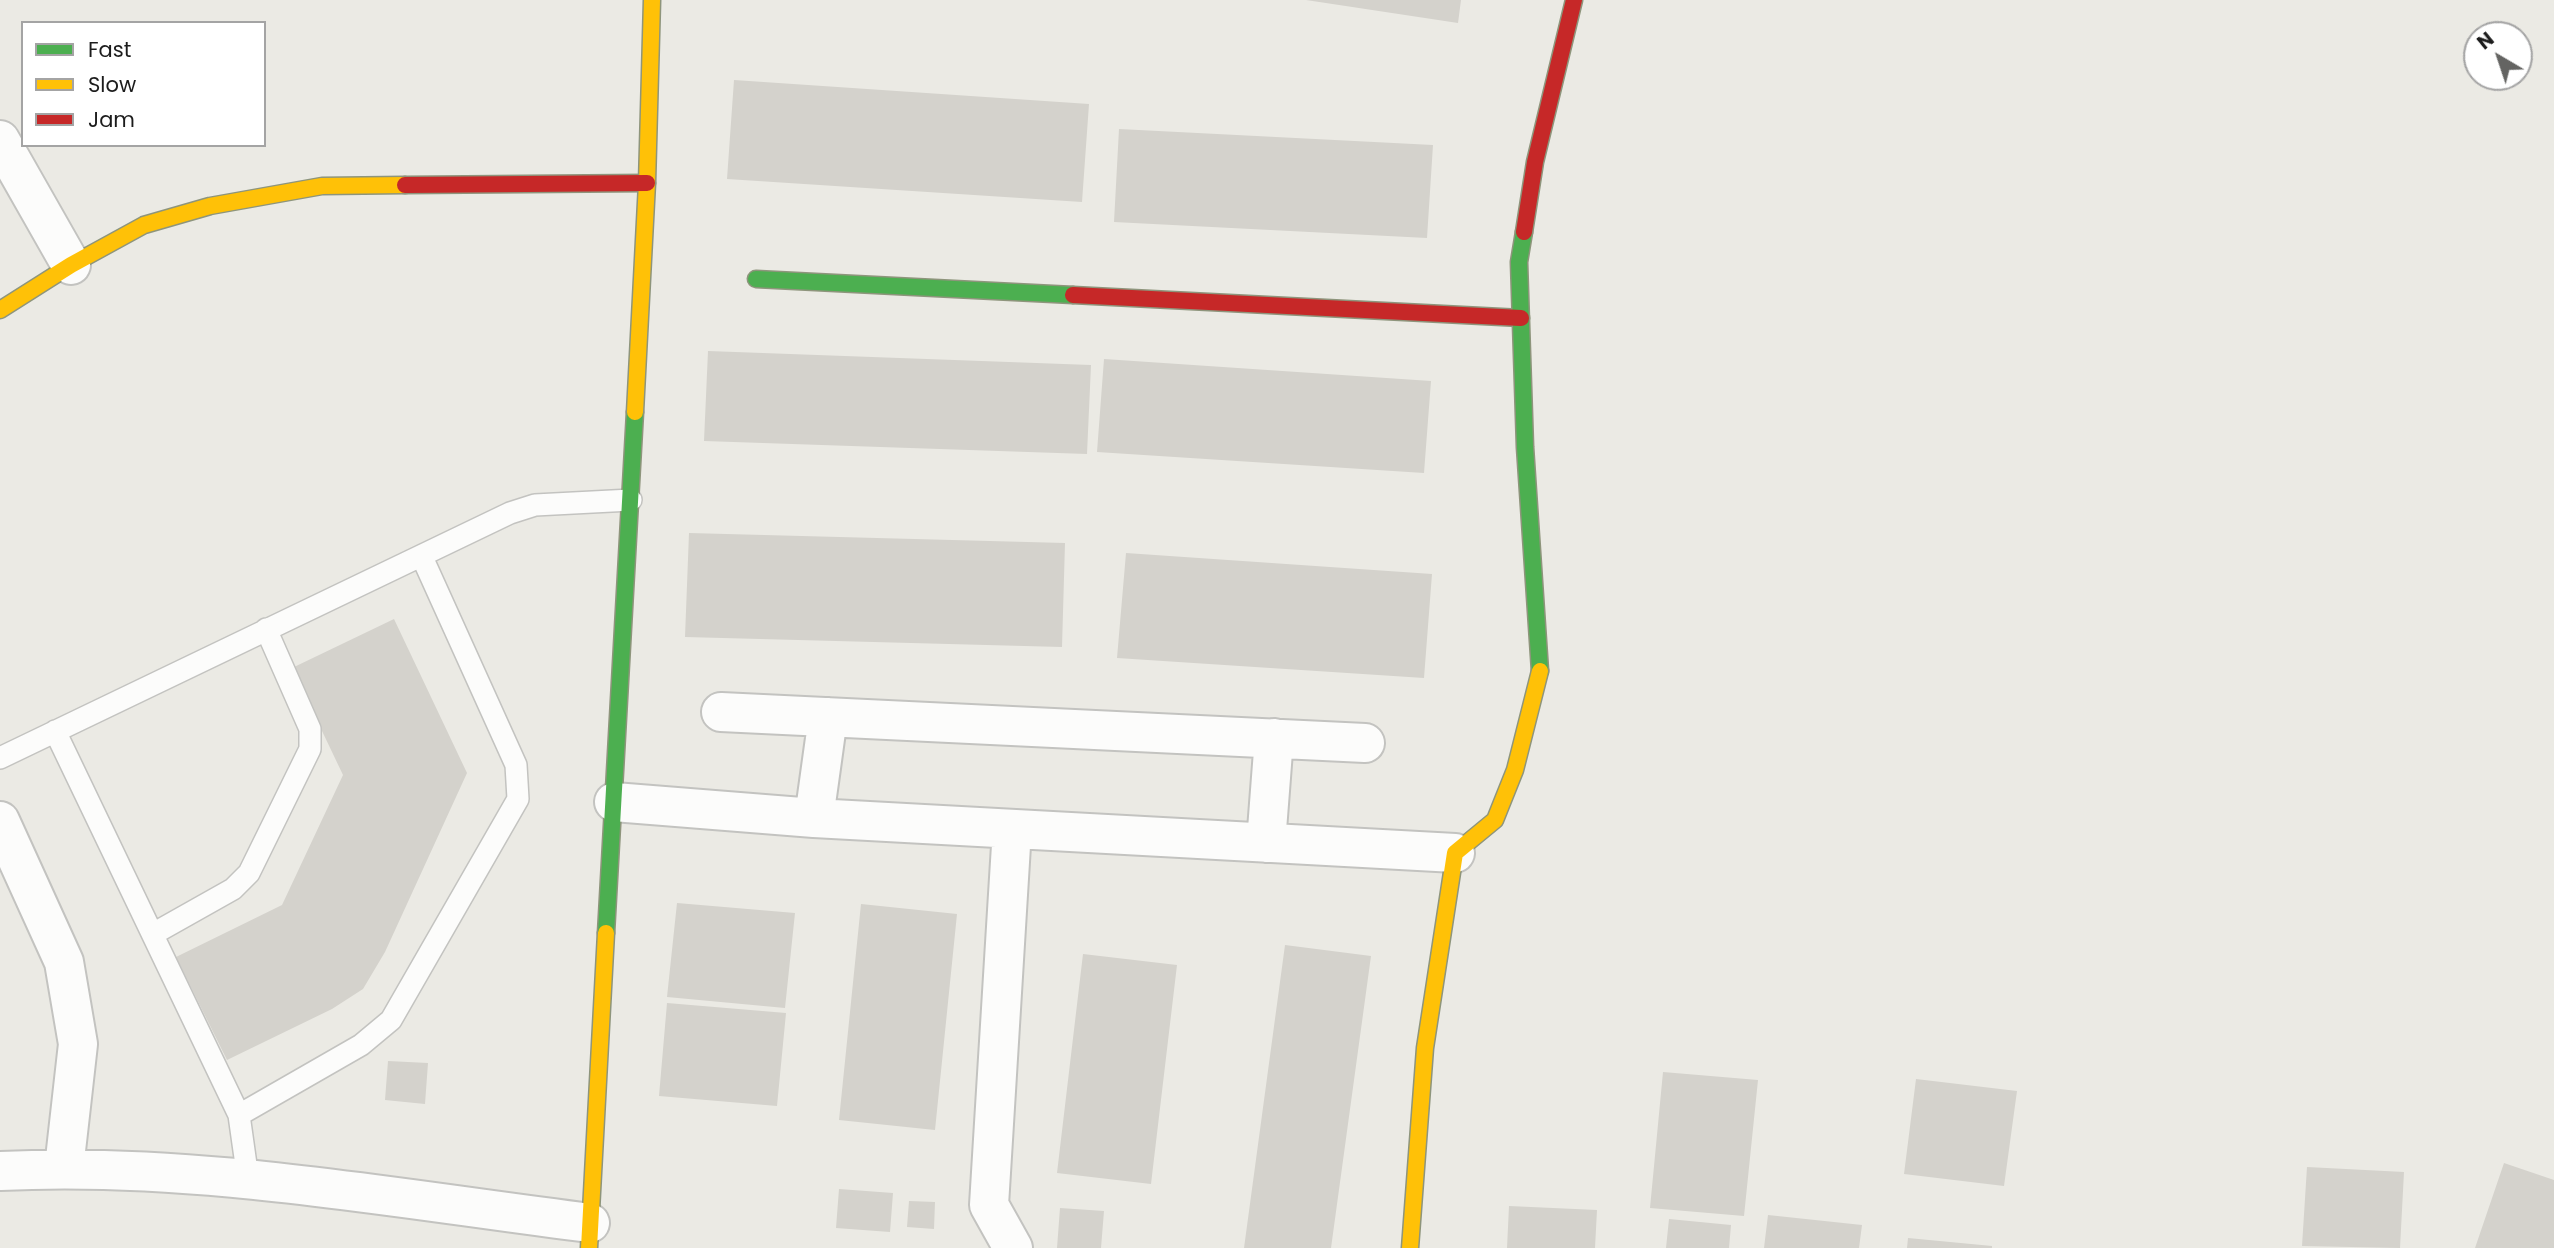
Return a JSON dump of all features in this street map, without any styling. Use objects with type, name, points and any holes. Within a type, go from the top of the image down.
[{"type":"street","points":[[0,1171],[64,1168],[248,1180],[589,1236],[631,500],[647,183],[652,0]]},
{"type":"street","points":[[1410,1248],[1425,1048],[1455,853],[1495,820],[1515,770],[1540,671],[1525,447],[1519,262],[1535,162],[1574,0]]},
{"type":"street","points":[[0,140],[71,265]]},
{"type":"street","points":[[0,310],[71,265],[144,225],[210,206],[322,186],[647,183]]},
{"type":"street","points":[[756,279],[1521,318]]},
{"type":"street","points":[[721,712],[1364,743]]},
{"type":"street","points":[[814,818],[828,717]]},
{"type":"street","points":[[1266,843],[1274,738]]},
{"type":"street","points":[[614,802],[814,818],[1455,853]]},
{"type":"street","points":[[0,821],[64,962],[78,1044],[64,1168]]},
{"type":"street","points":[[1012,829],[989,1205],[1013,1248]]},
{"type":"lane","points":[[0,758],[510,513],[535,505],[631,500]]},
{"type":"lane","points":[[239,1115],[361,1045],[391,1020],[518,799],[516,765],[422,557]]},
{"type":"lane","points":[[153,934],[233,890],[249,873],[310,750],[310,729],[265,629]]},
{"type":"lane","points":[[55,731],[239,1115],[248,1180]]},
{"type":"building","points":[[1306,0],[1461,0],[1458,23]]},
{"type":"building","points":[[734,80],[1089,104],[1082,202],[727,179]]},
{"type":"building","points":[[1119,129],[1433,145],[1427,238],[1114,222]]},
{"type":"building","points":[[708,351],[1091,365],[1087,454],[704,441]]},
{"type":"building","points":[[1104,359],[1431,381],[1424,473],[1097,452]]},
{"type":"building","points":[[689,533],[1065,543],[1062,647],[685,637]]},
{"type":"building","points":[[1126,553],[1432,574],[1424,678],[1117,658]]},
{"type":"building","points":[[394,619],[467,773],[385,952],[363,989],[332,1009],[227,1060],[176,957],[282,905],[343,775],[292,668]]},
{"type":"building","points":[[677,903],[795,913],[785,1008],[667,997]]},
{"type":"building","points":[[861,904],[957,914],[935,1130],[839,1120]]},
{"type":"building","points":[[1285,945],[1371,956],[1331,1248],[1244,1248]]},
{"type":"building","points":[[1083,954],[1177,965],[1151,1184],[1057,1173]]},
{"type":"building","points":[[667,1003],[786,1013],[777,1106],[659,1096]]},
{"type":"building","points":[[388,1061],[428,1063],[425,1104],[385,1100]]},
{"type":"building","points":[[1663,1072],[1758,1080],[1744,1216],[1650,1208]]},
{"type":"building","points":[[1916,1079],[2017,1091],[2004,1186],[1904,1174]]},
{"type":"building","points":[[2504,1163],[2554,1180],[2554,1248],[2475,1248]]},
{"type":"building","points":[[2307,1167],[2404,1172],[2400,1248],[2302,1246]]},
{"type":"building","points":[[839,1189],[893,1193],[890,1232],[836,1228]]},
{"type":"building","points":[[909,1201],[935,1202],[934,1229],[907,1227]]},
{"type":"building","points":[[1509,1206],[1597,1210],[1595,1248],[1507,1248]]},
{"type":"building","points":[[1060,1208],[1104,1211],[1101,1248],[1057,1248]]},
{"type":"building","points":[[1768,1215],[1862,1225],[1859,1248],[1764,1248]]},
{"type":"building","points":[[1669,1219],[1731,1225],[1729,1248],[1666,1248]]},
{"type":"building","points":[[1908,1238],[1992,1246],[1992,1248],[1907,1248]]},
{"type":"traffic: fast","points":[[1524,232],[1519,262],[1525,447],[1540,671]]},
{"type":"traffic: fast","points":[[756,279],[1073,295]]},
{"type":"traffic: fast","points":[[606,933],[635,412]]},
{"type":"traffic: slow","points":[[635,412],[647,183],[652,0]]},
{"type":"traffic: slow","points":[[0,310],[71,265],[144,225],[210,206],[322,186],[405,185]]},
{"type":"traffic: slow","points":[[1410,1248],[1425,1048],[1455,853],[1495,820],[1515,770],[1540,671]]},
{"type":"traffic: slow","points":[[589,1248],[606,933]]},
{"type":"traffic: jam","points":[[1524,232],[1535,162],[1574,0]]},
{"type":"traffic: jam","points":[[405,185],[647,183]]},
{"type":"traffic: jam","points":[[1073,295],[1521,318]]}]
